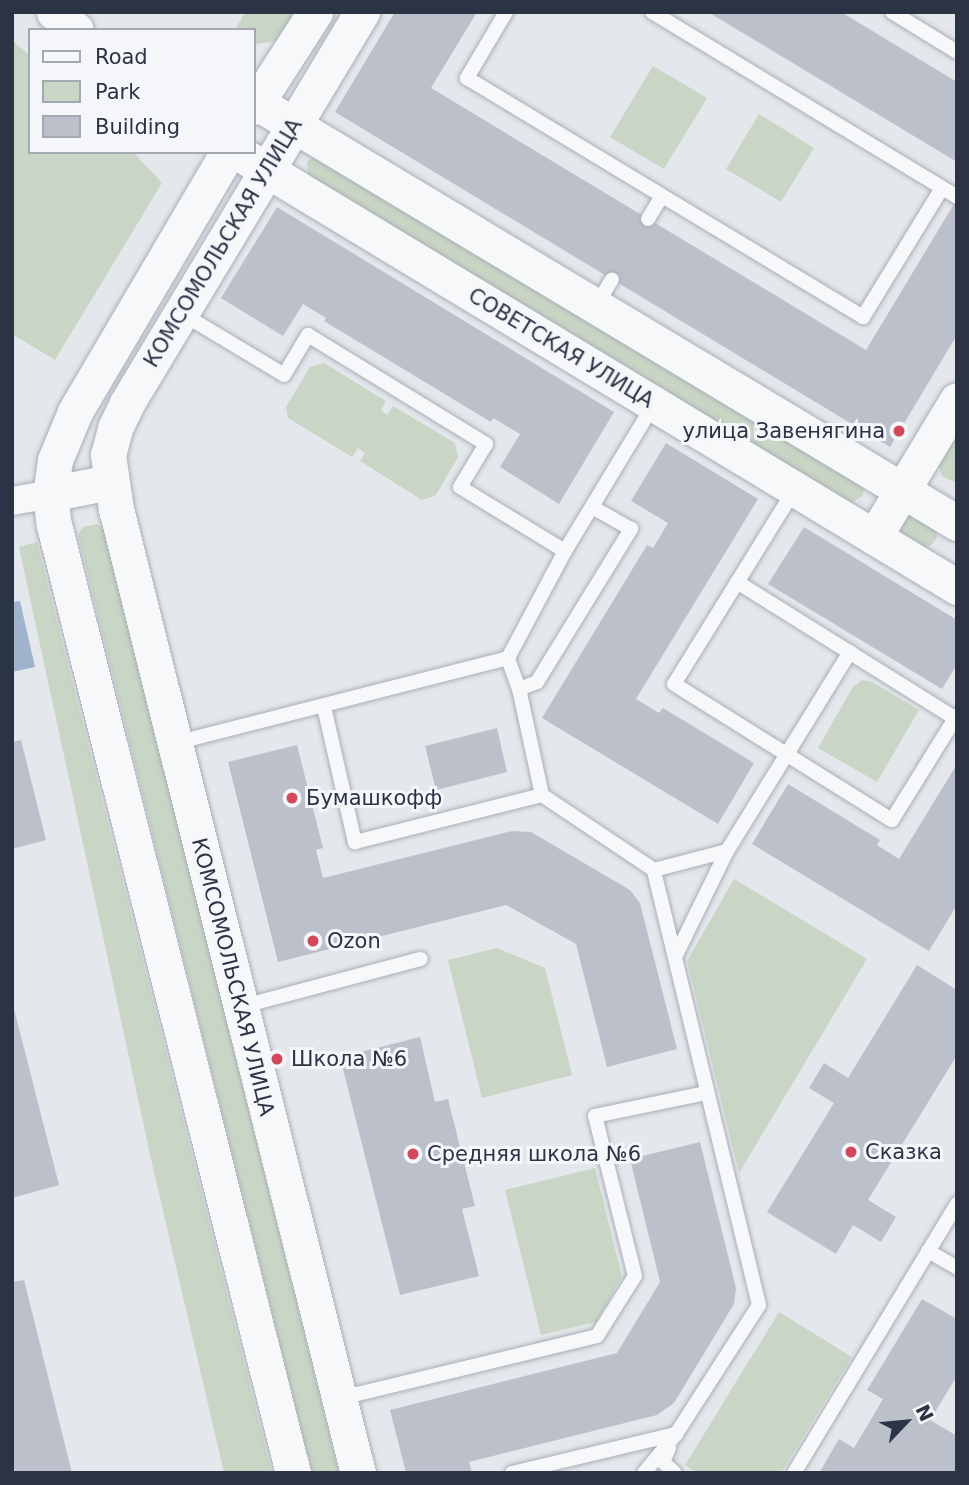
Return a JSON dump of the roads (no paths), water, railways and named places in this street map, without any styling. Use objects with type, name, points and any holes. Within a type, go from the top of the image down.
[{"type":"street","points":[[54,12],[74,28]]},
{"type":"street","name":"КОМСОМОЛЬСКАЯ УЛИЦА","points":[[256,102],[315,12]]},
{"type":"street","name":"КОМСОМОЛЬСКАЯ УЛИЦА","points":[[358,1473],[109,482],[108,455],[115,428],[362,12]]},
{"type":"street","points":[[256,105],[604,293],[902,490],[957,523],[943,579]]},
{"type":"street","name":"КОМСОМОЛЬСКАЯ УЛИЦА","points":[[227,154],[75,412],[55,460],[50,494],[54,525],[293,1473]]},
{"type":"street","name":"СОВЕТСКАЯ УЛИЦА","points":[[241,154],[943,579]]},
{"type":"street","points":[[874,537],[957,400]]},
{"type":"street","points":[[12,501],[109,482]]},
{"type":"lane","points":[[506,12],[467,78],[863,317],[942,188]]},
{"type":"lane","points":[[652,12],[957,197]]},
{"type":"lane","points":[[891,12],[957,52]]},
{"type":"lane","points":[[648,219],[662,196]]},
{"type":"lane","points":[[181,313],[284,375],[308,335],[486,443],[460,487],[565,551]]},
{"type":"lane","points":[[174,744],[508,658],[565,551],[654,404]]},
{"type":"lane","points":[[737,582],[956,716],[891,820],[674,684],[737,582],[795,489]]},
{"type":"lane","points":[[519,689],[537,682],[631,529],[592,507]]},
{"type":"lane","points":[[676,955],[727,851],[850,652]]},
{"type":"lane","points":[[508,658],[519,689],[542,795],[654,870],[759,1306],[676,1434],[644,1473]]},
{"type":"lane","points":[[324,707],[355,842],[542,795]]},
{"type":"lane","points":[[654,870],[727,851]]},
{"type":"lane","points":[[240,1007],[421,959]]},
{"type":"lane","points":[[341,1398],[597,1336],[635,1276],[595,1116],[706,1093]]},
{"type":"lane","points":[[794,1473],[957,1204]]},
{"type":"lane","points":[[928,1251],[957,1268]]},
{"type":"lane","points":[[512,1473],[676,1434]]},
{"type":"lane","points":[[675,1473],[663,1462],[676,1434]]},
{"type":"water","points":[[20,601],[35,667],[12,672],[12,602]]},
{"type":"place","name":"улица Завенягина","points":[[899,431]]},
{"type":"place","name":"Бумашкофф","points":[[292,798]]},
{"type":"place","name":"Ozon","points":[[313,941]]},
{"type":"place","name":"Школа №6","points":[[277,1059]]},
{"type":"place","name":"Сказка","points":[[851,1152]]},
{"type":"place","name":"Средняя школа №6","points":[[413,1154]]}]
